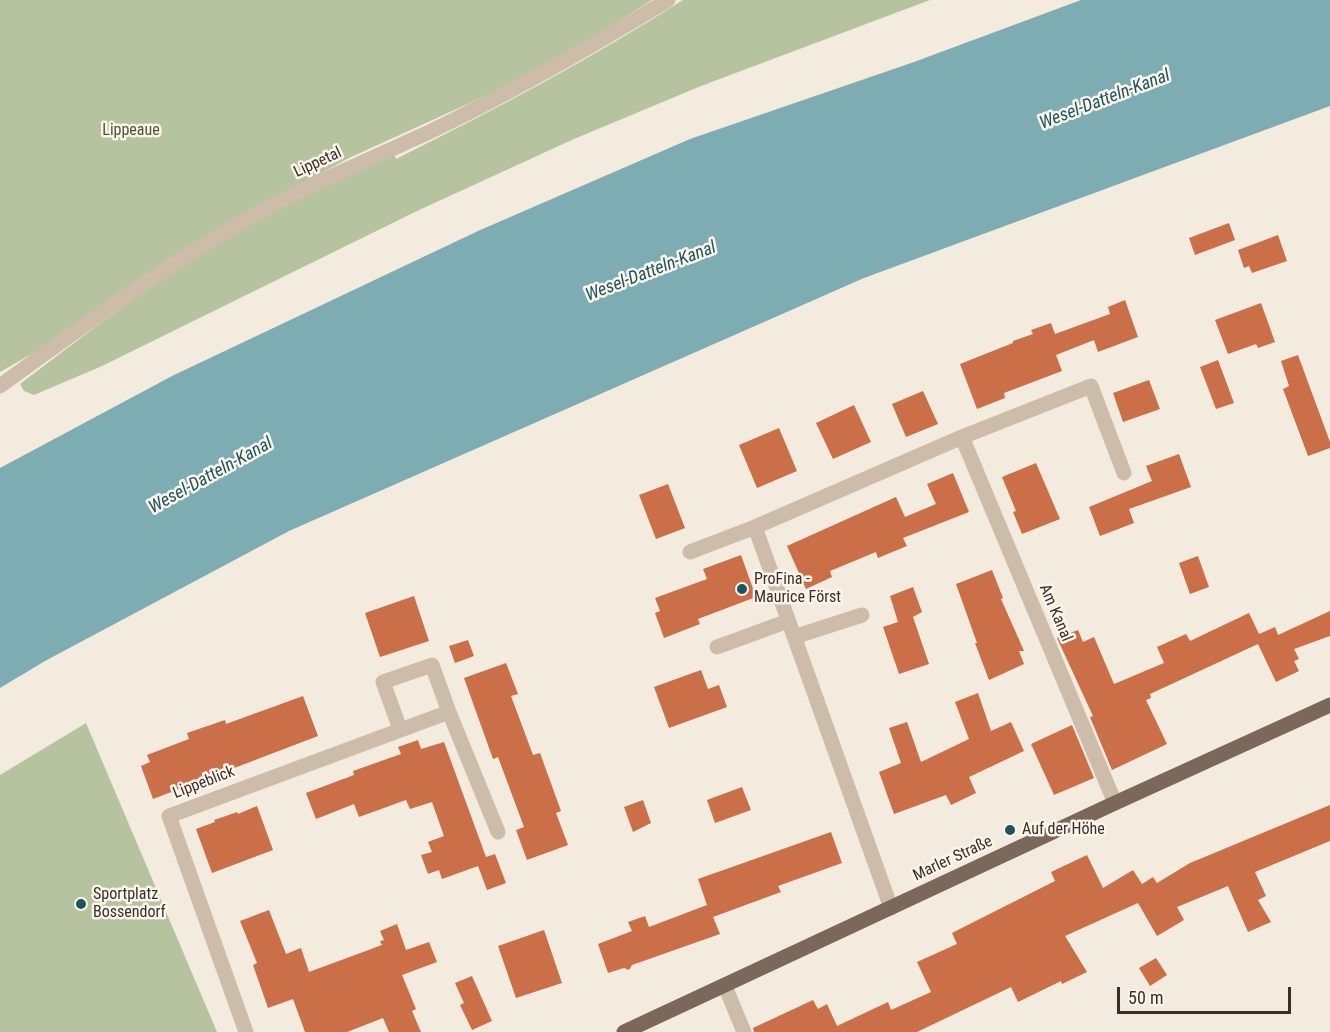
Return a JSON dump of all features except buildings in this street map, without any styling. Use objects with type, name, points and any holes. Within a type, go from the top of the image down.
[{"type":"main road","name":"Marler Straße","points":[[624,1032],[1330,705]]},
{"type":"street","name":"Lippetal","points":[[0,386],[112,304],[233,227],[296,193],[490,102],[588,49],[668,0]]},
{"type":"street","points":[[690,552],[755,527],[962,436],[1091,386],[1124,473]]},
{"type":"street","name":"Am Kanal","points":[[962,436],[1115,803]]},
{"type":"street","points":[[755,527],[891,908]]},
{"type":"street","points":[[794,637],[862,615]]},
{"type":"street","points":[[717,647],[788,621]]},
{"type":"street","points":[[400,729],[383,682],[432,665],[498,832]]},
{"type":"street","name":"Lippeblick","points":[[246,1032],[169,816],[449,712]]},
{"type":"street","points":[[725,986],[744,1032]]},
{"type":"green space","name":"Lippeaue","points":[[0,0],[652,0],[595,36],[494,92],[349,158],[245,215],[49,344],[0,372]]},
{"type":"green space","points":[[683,0],[930,0],[701,86],[574,139],[417,211],[100,367],[34,395],[24,391],[20,384],[72,344],[152,287],[234,234],[313,192],[394,154],[396,159],[469,122],[578,63]]},
{"type":"green space","name":"Sportplatz Bossendorf","points":[[86,723],[217,1032],[0,1032],[0,775]]},
{"type":"water","name":"Wesel-Datteln-Kanal","points":[[1081,0],[1330,0],[1330,106],[864,278],[289,531],[45,661],[0,688],[0,468],[172,376],[478,231],[690,139],[914,62]]},
{"type":"place","name":"ProFina - Maurice Först","points":[[742,589]]},
{"type":"place","name":"Auf der Höhe","points":[[1010,830]]},
{"type":"place","name":"Sportplatz Bossendorf","points":[[81,904]]}]
